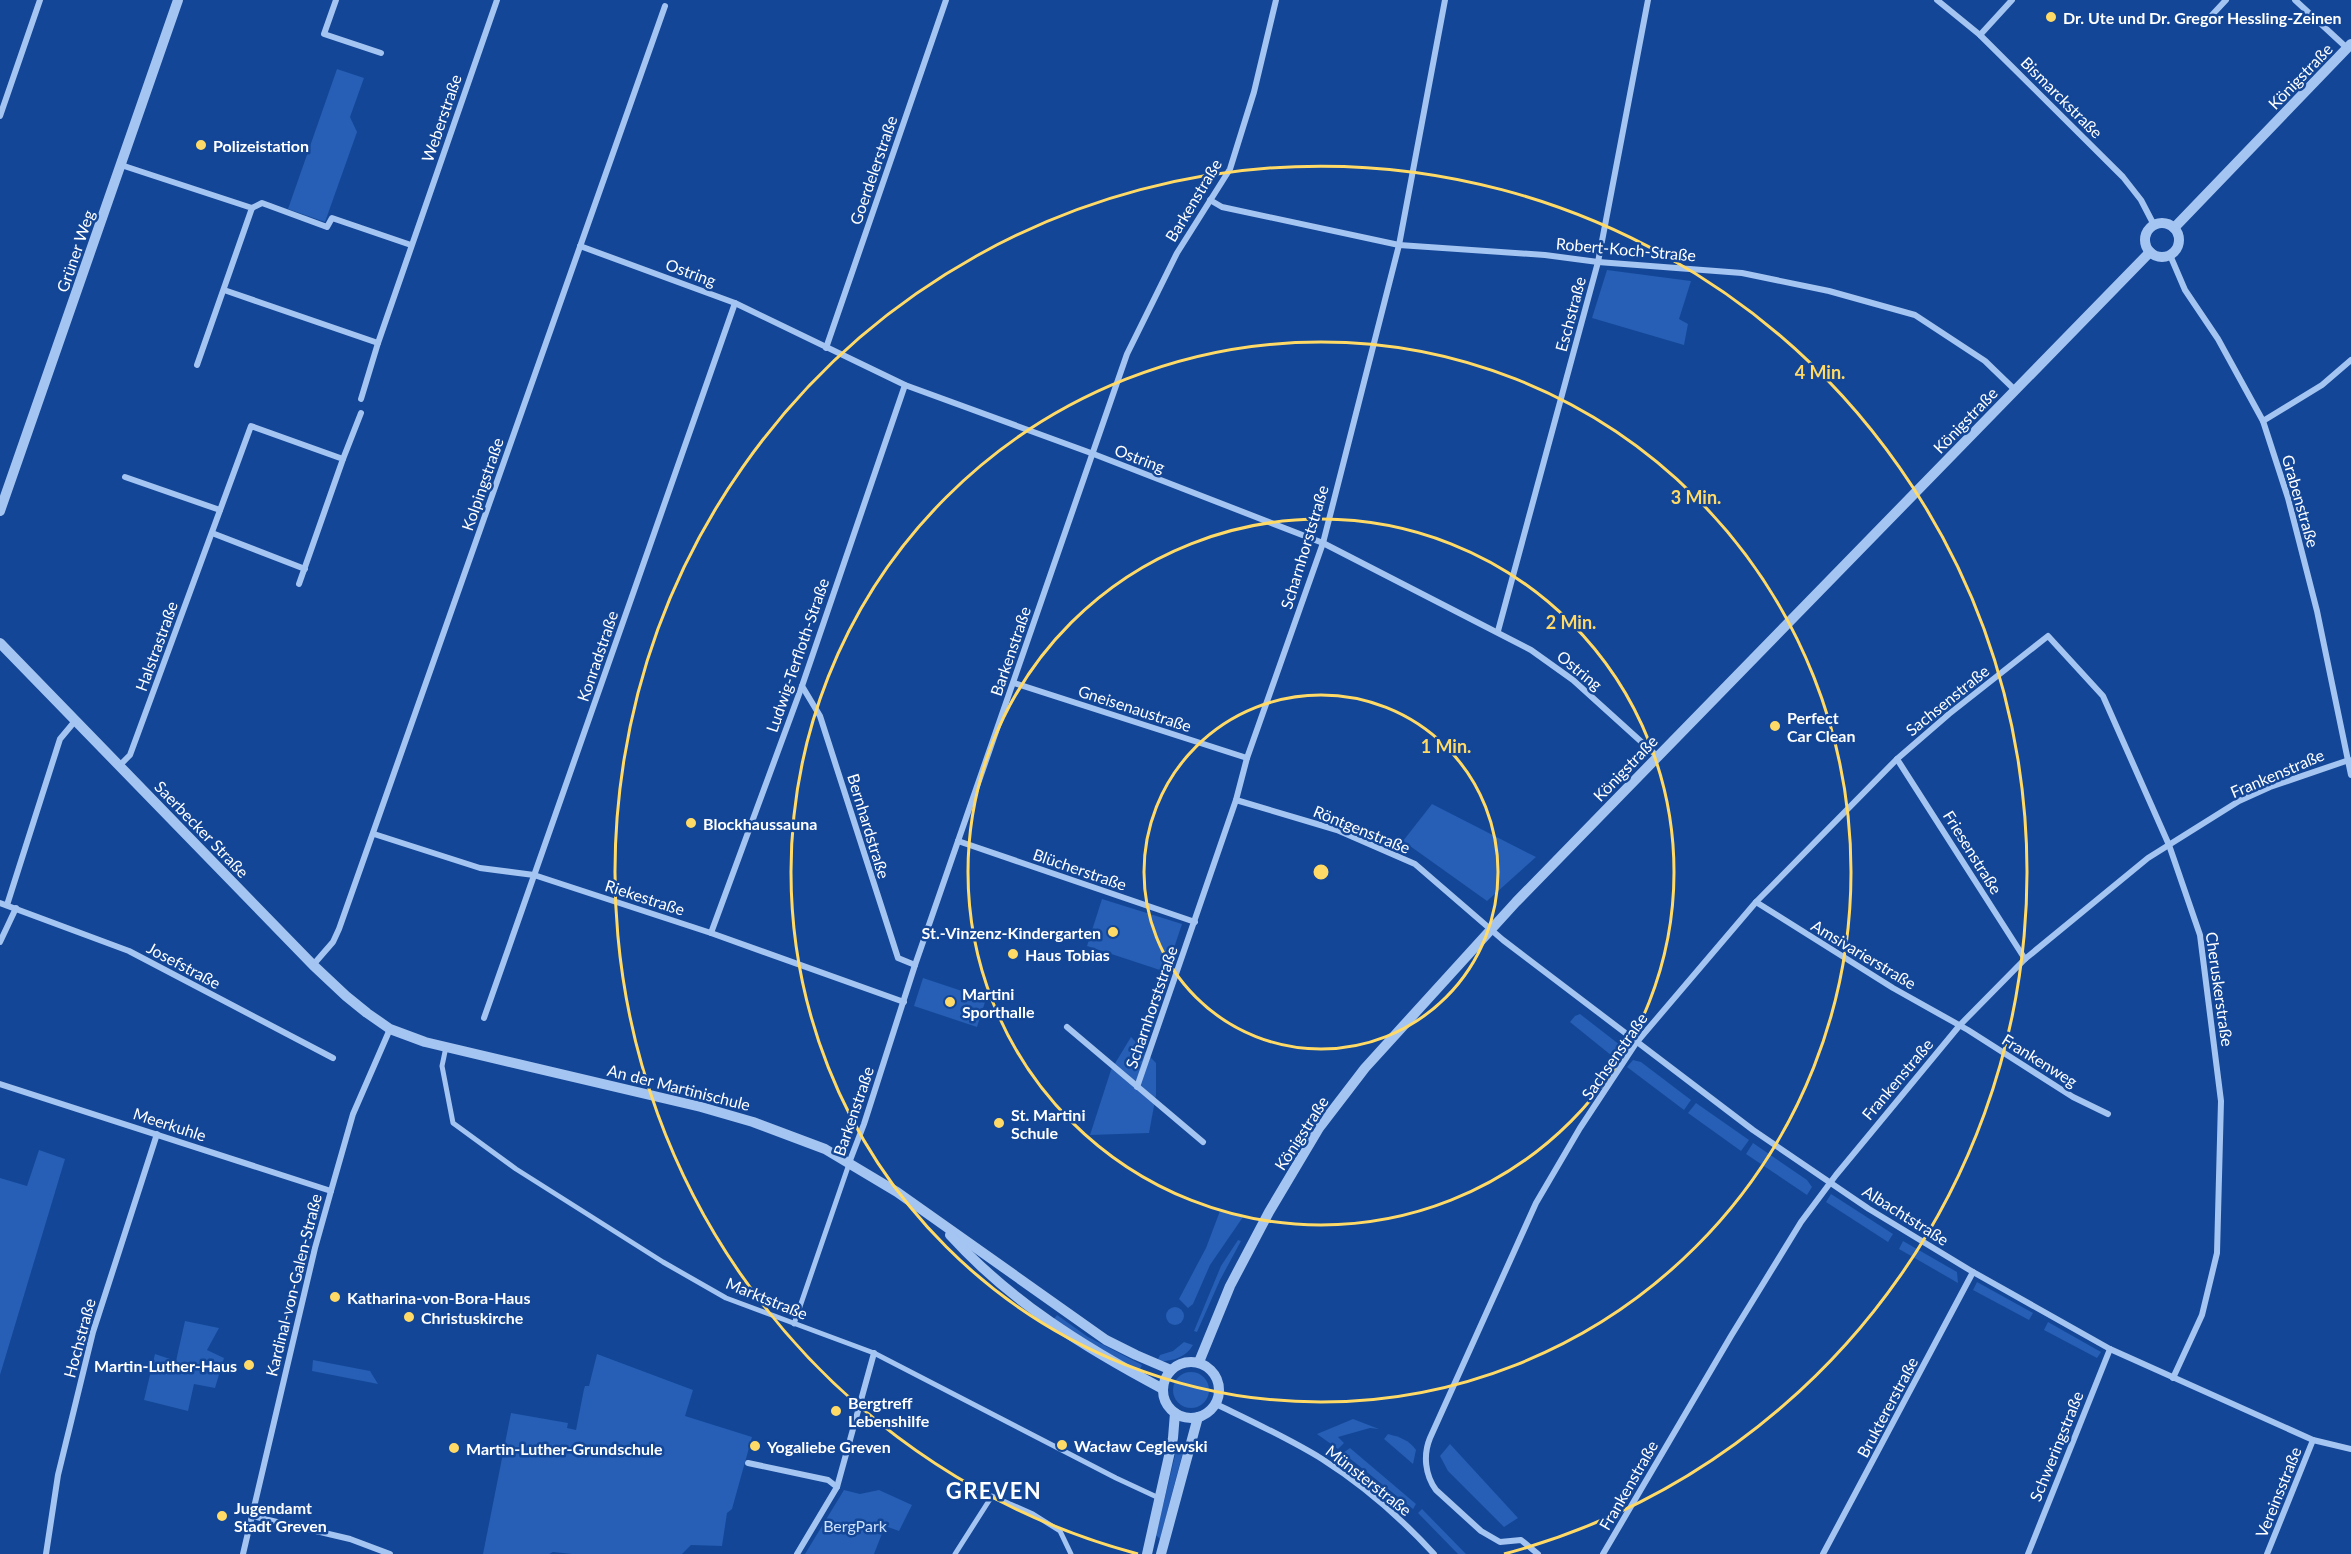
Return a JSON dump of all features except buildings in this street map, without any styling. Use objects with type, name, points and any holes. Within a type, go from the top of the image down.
[{"type":"street","points":[[0,116],[40,0]]},
{"type":"street","name":"Grüner Weg","points":[[0,511],[178,0]]},
{"type":"street","points":[[336,0],[324,34],[381,53]]},
{"type":"street","name":"Weberstraße","points":[[361,399],[411,246],[497,0]]},
{"type":"street","name":"Goerdelerstraße","points":[[826,348],[946,0]]},
{"type":"street","name":"Barkenstraße","points":[[794,1324],[871,1105],[915,965],[1014,683],[1091,453],[1135,335],[1177,253],[1230,169],[1254,92],[1276,0]]},
{"type":"street","name":"Scharnhorststraße","points":[[1137,1087],[1236,800],[1247,758],[1323,543],[1399,245],[1445,0]]},
{"type":"street","name":"Eschstraße","points":[[1498,631],[1598,262],[1648,0]]},
{"type":"street","name":"Bismarckstraße","points":[[1937,0],[1980,35],[2123,177],[2141,200],[2154,225]]},
{"type":"street","points":[[1980,35],[2012,0]]},
{"type":"street","points":[[2212,15],[2226,0]]},
{"type":"street","name":"Königstraße","points":[[2174,228],[2349,46],[2295,0]]},
{"type":"street","name":"Kolpingstraße","points":[[313,964],[333,942],[374,834],[665,6]]},
{"type":"street","points":[[121,165],[252,208]]},
{"type":"street","name":"Robert-Koch-Straße","points":[[1210,200],[1222,207],[1399,245],[1545,255],[1598,262],[1742,273],[1829,291],[1914,315],[1985,361],[2015,390]]},
{"type":"street","points":[[197,365],[252,208],[262,203],[327,226],[332,218],[411,246]]},
{"type":"street","points":[[2161,222],[2174,228],[2179,242],[2176,250],[2170,255],[2157,256],[2150,252],[2145,235],[2154,225],[2161,222]]},
{"type":"street","name":"Ostring","points":[[580,246],[735,303],[905,385],[1091,453],[1323,543],[1531,650],[1573,680],[1657,756]]},
{"type":"street","name":"Königstraße","points":[[1199,1362],[1235,1277],[1269,1212],[1319,1128],[1365,1068],[1491,930],[1657,756],[2150,252]]},
{"type":"street","name":"Grabenstraße","points":[[2170,255],[2186,290],[2218,339],[2263,421],[2288,498],[2315,602],[2347,731],[2351,775]]},
{"type":"street","points":[[224,290],[378,343]]},
{"type":"street","name":"Konradstraße","points":[[484,1018],[735,303]]},
{"type":"street","points":[[2263,421],[2322,385],[2351,360]]},
{"type":"street","name":"Ludwig-Terfloth-Straße","points":[[711,933],[802,686],[905,385]]},
{"type":"street","points":[[299,584],[361,412]]},
{"type":"street","name":"Halstrastraße","points":[[119,766],[130,755],[250,426],[343,459]]},
{"type":"street","points":[[125,477],[220,510]]},
{"type":"street","points":[[212,533],[305,568]]},
{"type":"street","name":"Sachsenstraße","points":[[1538,1554],[1521,1540],[1500,1542],[1481,1531],[1436,1490],[1430,1482],[1425,1463],[1428,1443],[1536,1203],[1580,1128],[1636,1042],[1756,902],[1897,759],[1949,714],[2048,636]]},
{"type":"street","name":"Cheruskerstraße","points":[[2048,636],[2103,696],[2169,845],[2200,935],[2221,1101],[2217,1253],[2202,1315],[2173,1378]]},
{"type":"street","name":"Saerbecker Straße","points":[[0,643],[313,964],[346,996],[390,1029]]},
{"type":"street","name":"Gneisenaustraße","points":[[1014,683],[1247,758]]},
{"type":"street","name":"Bernhardstraße","points":[[802,686],[820,716],[898,958],[915,965]]},
{"type":"street","points":[[7,905],[60,739],[64,731],[75,721]]},
{"type":"street","name":"Friesenstraße","points":[[1897,759],[2025,959]]},
{"type":"street","name":"Frankenstraße","points":[[1604,1554],[1772,1266],[1830,1182],[1960,1025],[2025,959],[2099,897],[2169,845],[2239,801],[2270,787],[2349,760]]},
{"type":"street","name":"Röntgenstraße","points":[[1236,800],[1337,830],[1415,864],[1491,930]]},
{"type":"street","name":"Riekestraße","points":[[374,834],[480,868],[534,875],[711,933],[904,1002]]},
{"type":"street","name":"Blücherstraße","points":[[958,842],[1194,922]]},
{"type":"street","name":"Amsivarierstraße","points":[[1756,902],[1893,988],[1960,1025]]},
{"type":"street","name":"Josefstraße","points":[[0,903],[129,951],[333,1058]]},
{"type":"street","points":[[0,942],[16,908]]},
{"type":"street","name":"Albachtstraße","points":[[1491,930],[1753,1130],[1902,1230],[2110,1349],[2313,1440],[2351,1449]]},
{"type":"street","name":"Frankenweg","points":[[1960,1025],[2073,1097],[2108,1114]]},
{"type":"street","points":[[1067,1027],[1203,1142]]},
{"type":"street","name":"An der Martinischule","points":[[390,1029],[425,1042],[743,1119],[825,1149],[897,1192],[940,1225],[987,1254],[1054,1305],[1106,1340],[1171,1370]]},
{"type":"street","name":"Kardinal-von-Galen-Straße","points":[[243,1554],[315,1248],[353,1114],[390,1029]]},
{"type":"street","name":"Marktstraße","points":[[446,1047],[442,1066],[453,1123],[516,1169],[663,1262],[726,1298],[874,1353],[1102,1471],[1161,1498]]},
{"type":"street","name":"Meerkuhle","points":[[0,1084],[331,1191]]},
{"type":"street","name":"Hochstraße","points":[[46,1554],[58,1475],[93,1332],[157,1134]]},
{"type":"street","name":"An der Martinischule","points":[[940,1225],[968,1255],[1026,1305],[1078,1342],[1163,1389]]},
{"type":"street","name":"Bruktererstraße","points":[[1823,1554],[1973,1272]]},
{"type":"street","name":"Schweringstraße","points":[[2028,1554],[2110,1349]]},
{"type":"street","points":[[797,1554],[837,1487],[874,1353]]},
{"type":"street","points":[[1189,1361],[1199,1362],[1213,1371],[1218,1379],[1219,1396],[1209,1412],[1189,1418],[1175,1413],[1167,1405],[1163,1389],[1165,1379],[1179,1364],[1189,1361]]},
{"type":"street","name":"Münsterstraße","points":[[1216,1404],[1323,1460],[1371,1495],[1434,1554]]},
{"type":"street","points":[[1147,1554],[1161,1498],[1173,1437],[1175,1413]]},
{"type":"street","points":[[1161,1554],[1198,1417]]},
{"type":"street","name":"Vereinsstraße","points":[[2267,1554],[2313,1440]]},
{"type":"street","points":[[748,1463],[828,1480],[837,1487]]},
{"type":"street","points":[[955,1554],[992,1496],[1033,1514],[1060,1531],[1071,1554]]},
{"type":"street","points":[[252,1516],[350,1539],[390,1554]]},
{"type":"green space","points":[[337,69],[364,78],[350,117],[357,132],[325,222],[288,209]]},
{"type":"green space","points":[[1607,270],[1691,281],[1679,319],[1688,324],[1684,345],[1592,318]]},
{"type":"green space","points":[[1432,804],[1536,857],[1487,901],[1403,841]]},
{"type":"green space","points":[[1102,899],[1182,924],[1166,972],[1087,946]]},
{"type":"green space","name":"Martini Sporthalle","points":[[923,978],[986,999],[977,1027],[914,1006]]},
{"type":"green space","points":[[1580,1014],[1620,1045],[1621,1051],[1617,1060],[1570,1022]]},
{"type":"green space","points":[[1131,1037],[1156,1063],[1156,1095],[1149,1133],[1090,1135],[1111,1070]]},
{"type":"green space","points":[[1633,1060],[1641,1062],[1691,1100],[1684,1110],[1627,1067]]},
{"type":"green space","points":[[1696,1103],[1749,1140],[1741,1151],[1688,1113]]},
{"type":"green space","points":[[1753,1143],[1807,1180],[1812,1187],[1807,1195],[1746,1154]]},
{"type":"green space","points":[[39,1150],[65,1159],[0,1375],[0,1178],[27,1186]]},
{"type":"green space","points":[[1831,1194],[1893,1234],[1888,1242],[1826,1202]]},
{"type":"green space","points":[[1220,1211],[1242,1214],[1243,1217],[1210,1265],[1193,1304],[1188,1308],[1179,1299],[1206,1248]]},
{"type":"green space","points":[[1238,1240],[1241,1241],[1220,1280],[1197,1332],[1194,1331],[1221,1266]]},
{"type":"green space","points":[[1903,1241],[1957,1272],[1958,1283],[1899,1249]]},
{"type":"green space","points":[[1977,1282],[2033,1313],[2029,1320],[1973,1290]]},
{"type":"green space","points":[[1171,1307],[1179,1307],[1184,1312],[1182,1323],[1171,1325],[1166,1320],[1166,1312]]},
{"type":"green space","points":[[1057,1315],[1088,1337],[1142,1365],[1139,1371],[1053,1320]]},
{"type":"green space","points":[[185,1321],[219,1328],[207,1350],[224,1358],[215,1388],[194,1384],[188,1411],[144,1400],[155,1354],[176,1361]]},
{"type":"green space","points":[[2048,1322],[2101,1352],[2097,1358],[2044,1330]]},
{"type":"green space","points":[[1184,1342],[1193,1345],[1182,1356],[1167,1361],[1157,1361],[1160,1355],[1173,1351]]},
{"type":"green space","points":[[597,1354],[693,1390],[685,1416],[752,1437],[732,1509],[727,1513],[722,1546],[691,1545],[682,1554],[553,1552],[549,1554],[483,1554],[511,1413],[568,1423],[567,1428],[576,1430],[584,1389],[585,1386],[589,1386]]},
{"type":"green space","points":[[313,1360],[370,1371],[378,1384],[312,1371]]},
{"type":"green space","points":[[1191,1372],[1203,1378],[1209,1390],[1203,1402],[1191,1408],[1179,1402],[1173,1390],[1179,1378]]},
{"type":"green space","points":[[1353,1419],[1379,1429],[1370,1428],[1338,1437],[1344,1443],[1338,1449],[1317,1434]]},
{"type":"green space","points":[[1388,1434],[1404,1439],[1416,1450],[1413,1464],[1384,1439]]},
{"type":"green space","points":[[1450,1444],[1518,1518],[1504,1527],[1448,1471],[1440,1456]]},
{"type":"green space","points":[[1177,1447],[1184,1448],[1160,1539],[1156,1535]]},
{"type":"green space","points":[[1350,1448],[1416,1504],[1413,1509],[1343,1453]]},
{"type":"green space","name":"BergPark","points":[[844,1490],[860,1494],[879,1490],[912,1505],[899,1531],[885,1526],[874,1554],[805,1554]]},
{"type":"green space","points":[[1422,1509],[1466,1554],[1458,1554],[1418,1513]]},
{"type":"place","name":"Dr. Ute und Dr. Gregor Hessling-Zeinen","points":[[2051,17]]},
{"type":"place","name":"Polizeistation","points":[[201,145]]},
{"type":"place","name":"Perfect Car Clean","points":[[1775,726]]},
{"type":"place","name":"Blockhaussauna","points":[[691,823]]},
{"type":"place","name":"St.-Vinzenz-Kindergarten","points":[[1113,932]]},
{"type":"place","name":"Haus Tobias","points":[[1013,954]]},
{"type":"place","name":"Martini Sporthalle","points":[[950,1002]]},
{"type":"place","name":"St. Martini Schule","points":[[999,1123]]},
{"type":"place","name":"Katharina-von-Bora-Haus","points":[[335,1297]]},
{"type":"place","name":"Christuskirche","points":[[409,1317]]},
{"type":"place","name":"Martin-Luther-Haus","points":[[249,1365]]},
{"type":"place","name":"Bergtreff Lebenshilfe","points":[[836,1411]]},
{"type":"place","name":"Wacław Ceglewski","points":[[1062,1445]]},
{"type":"place","name":"Yogaliebe Greven","points":[[755,1446]]},
{"type":"place","name":"Martin-Luther-Grundschule","points":[[454,1448]]},
{"type":"place","name":"Jugendamt Stadt Greven","points":[[222,1516]]},
{"type":"district","name":"GREVEN","points":[[994,1490]]}]
